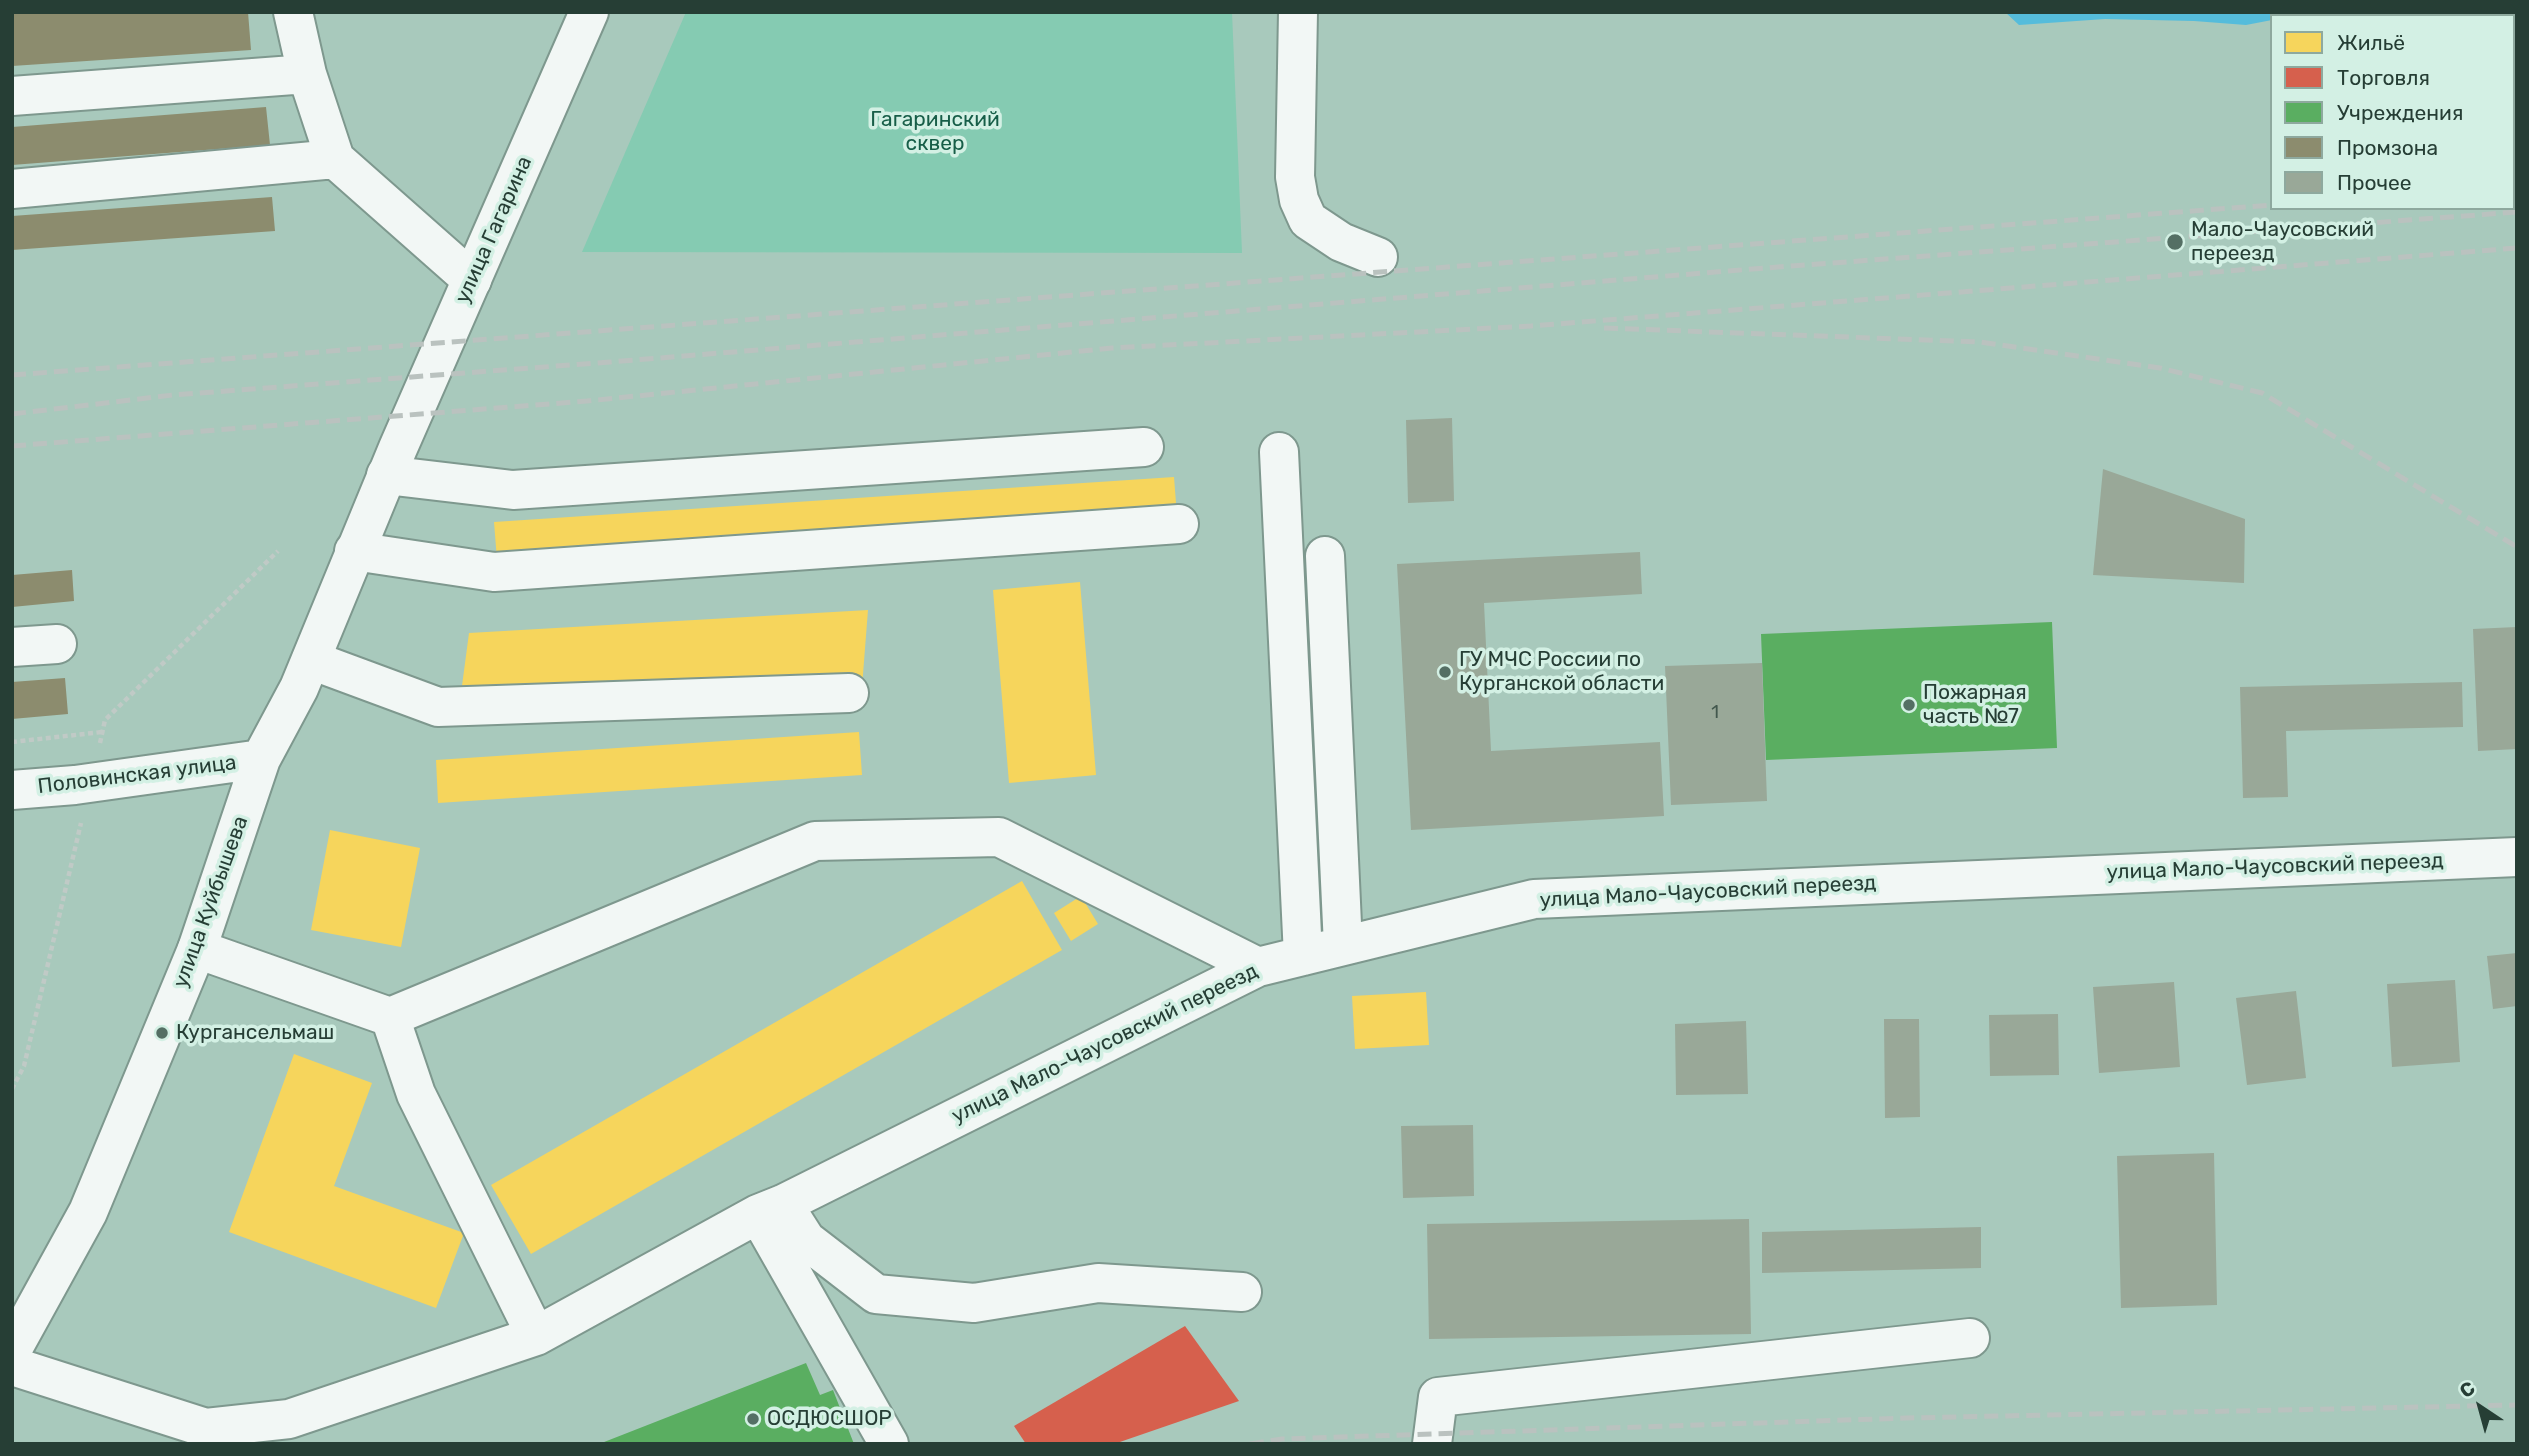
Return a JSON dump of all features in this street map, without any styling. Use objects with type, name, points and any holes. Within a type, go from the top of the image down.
[{"type":"street","points":[[293,12],[307,74],[335,159],[472,280]]},
{"type":"street","name":"улица Гагарина","points":[[392,462],[589,12]]},
{"type":"street","points":[[1298,12],[1295,177],[1299,200],[1308,220],[1341,242],[1378,257]]},
{"type":"street","points":[[12,96],[307,74]]},
{"type":"street","points":[[12,189],[335,159]]},
{"type":"street","points":[[392,462],[513,490],[1144,447]]},
{"type":"street","points":[[1279,452],[1303,956]]},
{"type":"street","name":"улица Куйбышева","points":[[12,1350],[88,1212],[197,949],[261,760],[311,660],[392,462]]},
{"type":"street","points":[[354,551],[494,572],[1180,524]]},
{"type":"street","points":[[1325,556],[1343,946]]},
{"type":"street","points":[[12,648],[57,644]]},
{"type":"street","points":[[311,660],[438,707],[849,693]]},
{"type":"street","name":"Половинская улица","points":[[12,790],[75,785],[261,760]]},
{"type":"street","points":[[197,949],[390,1017],[815,841],[999,836],[1258,967]]},
{"type":"street","name":"улица Мало-Чаусовский переезд","points":[[12,1366],[206,1428],[268,1433],[289,1419],[536,1336],[770,1209],[1258,967],[1534,899],[2517,857]]},
{"type":"street","points":[[390,1017],[416,1094],[536,1336]]},
{"type":"street","points":[[770,1209],[876,1294],[974,1303],[1098,1283],[1242,1292]]},
{"type":"street","points":[[770,1209],[888,1444]]},
{"type":"street","points":[[1432,1444],[1438,1397],[1970,1338]]},
{"type":"path","points":[[12,742],[102,732]]},
{"type":"green space","name":"Гагаринский сквер","points":[[686,12],[1232,12],[1242,253],[582,252]]},
{"type":"water","points":[[2005,12],[2309,12],[2270,14],[2270,20],[2246,25],[2105,19],[2019,25]]},
{"type":"building: Жильё","points":[[1174,477],[1177,516],[497,560],[494,522]]},
{"type":"building: Жильё","points":[[1080,582],[1096,775],[1009,783],[993,590]]},
{"type":"building: Жильё","points":[[868,610],[862,687],[460,701],[469,633]]},
{"type":"building: Жильё","points":[[859,732],[862,775],[438,803],[436,760]]},
{"type":"building: Жильё","points":[[330,830],[420,848],[401,947],[311,930]]},
{"type":"building: Жильё","points":[[1022,881],[1062,950],[531,1254],[491,1185]]},
{"type":"building: Жильё","points":[[1081,896],[1098,924],[1071,941],[1054,913]]},
{"type":"building: Жильё","points":[[1426,992],[1429,1045],[1355,1049],[1352,996]]},
{"type":"building: Жильё","points":[[294,1054],[372,1083],[334,1186],[464,1233],[436,1308],[229,1232]]},
{"type":"building: Торговля","points":[[1185,1326],[1239,1401],[1114,1444],[1026,1444],[1014,1426]]},
{"type":"building: Учреждения","name":"Пожарная часть №7","points":[[2052,622],[2057,748],[1766,760],[1761,634]]},
{"type":"building: Учреждения","name":"ОСДЮСШОР","points":[[806,1363],[820,1395],[833,1390],[854,1444],[599,1444]]},
{"type":"building: Промзона","points":[[12,12],[248,12],[251,50],[12,66]]},
{"type":"building: Промзона","points":[[266,107],[270,145],[12,165],[12,127]]},
{"type":"building: Промзона","points":[[272,197],[275,231],[12,250],[12,216]]},
{"type":"building: Промзона","points":[[72,570],[74,601],[12,607],[12,575]]},
{"type":"building: Промзона","points":[[65,678],[68,714],[12,719],[12,682]]},
{"type":"building: Прочее","points":[[1452,418],[1454,501],[1408,503],[1406,420]]},
{"type":"building: Прочее","points":[[2103,469],[2245,519],[2244,583],[2093,575]]},
{"type":"building: Прочее","name":"ГУ МЧС России по Курганской области","points":[[1640,552],[1642,594],[1484,603],[1491,751],[1660,742],[1664,816],[1411,830],[1397,564]]},
{"type":"building: Прочее","points":[[2517,627],[2517,749],[2478,751],[2473,629]]},
{"type":"building: Прочее","points":[[1762,663],[1767,801],[1671,805],[1665,666]]},
{"type":"building: Прочее","points":[[2462,682],[2463,727],[2286,731],[2288,797],[2243,798],[2240,687]]},
{"type":"building: Прочее","points":[[2517,953],[2517,1006],[2493,1009],[2487,956]]},
{"type":"building: Прочее","points":[[2455,980],[2460,1062],[2392,1067],[2387,984]]},
{"type":"building: Прочее","points":[[2174,982],[2180,1067],[2099,1073],[2093,987]]},
{"type":"building: Прочее","points":[[2296,991],[2306,1078],[2247,1085],[2236,998]]},
{"type":"building: Прочее","points":[[2058,1014],[2059,1075],[1990,1076],[1989,1015]]},
{"type":"building: Прочее","points":[[1884,1019],[1919,1019],[1920,1117],[1885,1118]]},
{"type":"building: Прочее","points":[[1746,1021],[1748,1094],[1676,1095],[1675,1024]]},
{"type":"building: Прочее","points":[[1473,1125],[1474,1196],[1403,1198],[1401,1126]]},
{"type":"building: Прочее","points":[[2214,1153],[2217,1305],[2121,1308],[2117,1156]]},
{"type":"building: Прочее","points":[[1749,1219],[1751,1334],[1429,1339],[1427,1224]]},
{"type":"building: Прочее","points":[[1981,1227],[1981,1268],[1762,1273],[1762,1232]]},
{"type":"railway","points":[[12,375],[2270,205]]},
{"type":"railway","points":[[12,414],[173,395],[1765,268],[2517,212]]},
{"type":"railway","points":[[12,446],[587,401],[1112,348],[1531,326],[2517,248]]},
{"type":"railway","points":[[1604,328],[1980,342],[2160,368],[2262,393],[2517,547]]},
{"type":"railway","points":[[1250,1444],[1282,1439],[1906,1418],[2517,1405]]},
{"type":"place","name":"Мало-Чаусовский переезд","points":[[2175,242]]},
{"type":"place","name":"ГУ МЧС России по Курганской области","points":[[1445,672]]},
{"type":"place","name":"Пожарная часть №7","points":[[1909,705]]},
{"type":"place","name":"Кургансельмаш","points":[[162,1033]]},
{"type":"place","name":"ОСДЮСШОР","points":[[753,1419]]}]
